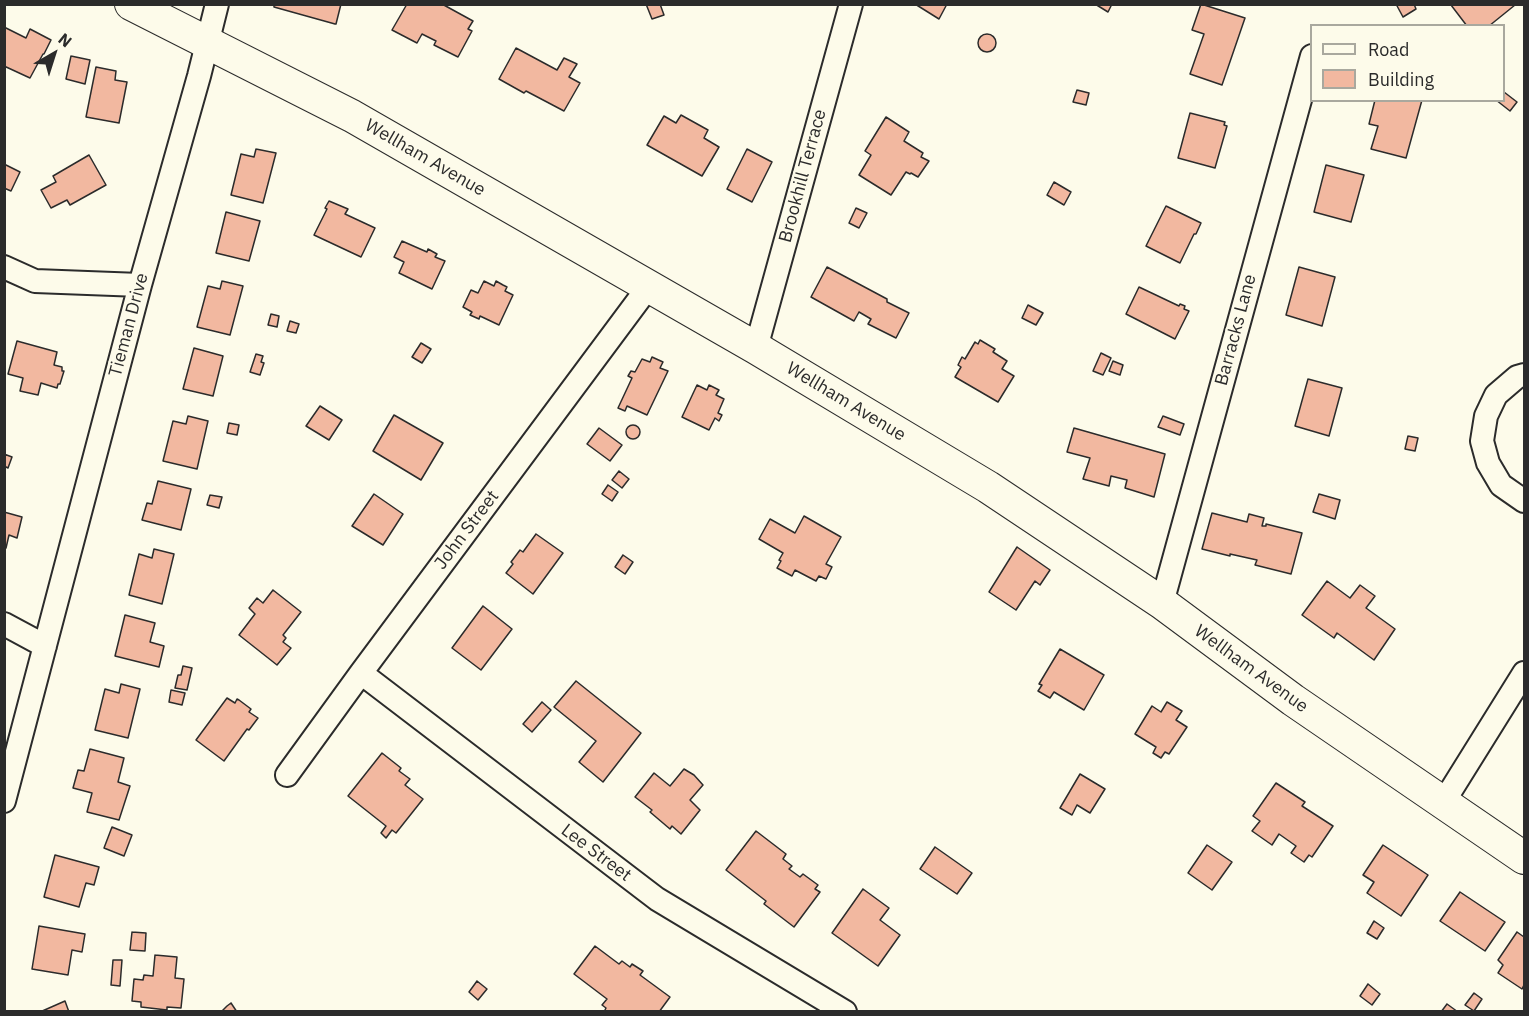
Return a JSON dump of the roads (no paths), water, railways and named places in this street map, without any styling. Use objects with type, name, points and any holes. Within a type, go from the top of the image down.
[{"type":"street","name":"Wellham Avenue","points":[[131,4],[352,116],[756,348],[988,487],[1162,603],[1293,700],[1524,858]]},
{"type":"street","name":"Tieman Drive","points":[[4,801],[140,285],[217,4]]},
{"type":"street","name":"Brookhill Terrace","points":[[756,348],[850,4]]},
{"type":"street","name":"Barracks Lane","points":[[1162,603],[1310,60]]},
{"type":"street","points":[[4,267],[35,281],[140,285]]},
{"type":"street","name":"John Street","points":[[287,775],[648,286]]},
{"type":"street","points":[[1524,375],[1517,377],[1496,395],[1486,416],[1482,441],[1488,463],[1501,485],[1524,501]]},
{"type":"street","points":[[4,624],[45,646]]},
{"type":"street","name":"Lee Street","points":[[361,673],[657,899],[845,1011]]},
{"type":"street","points":[[1443,803],[1524,673]]}]
